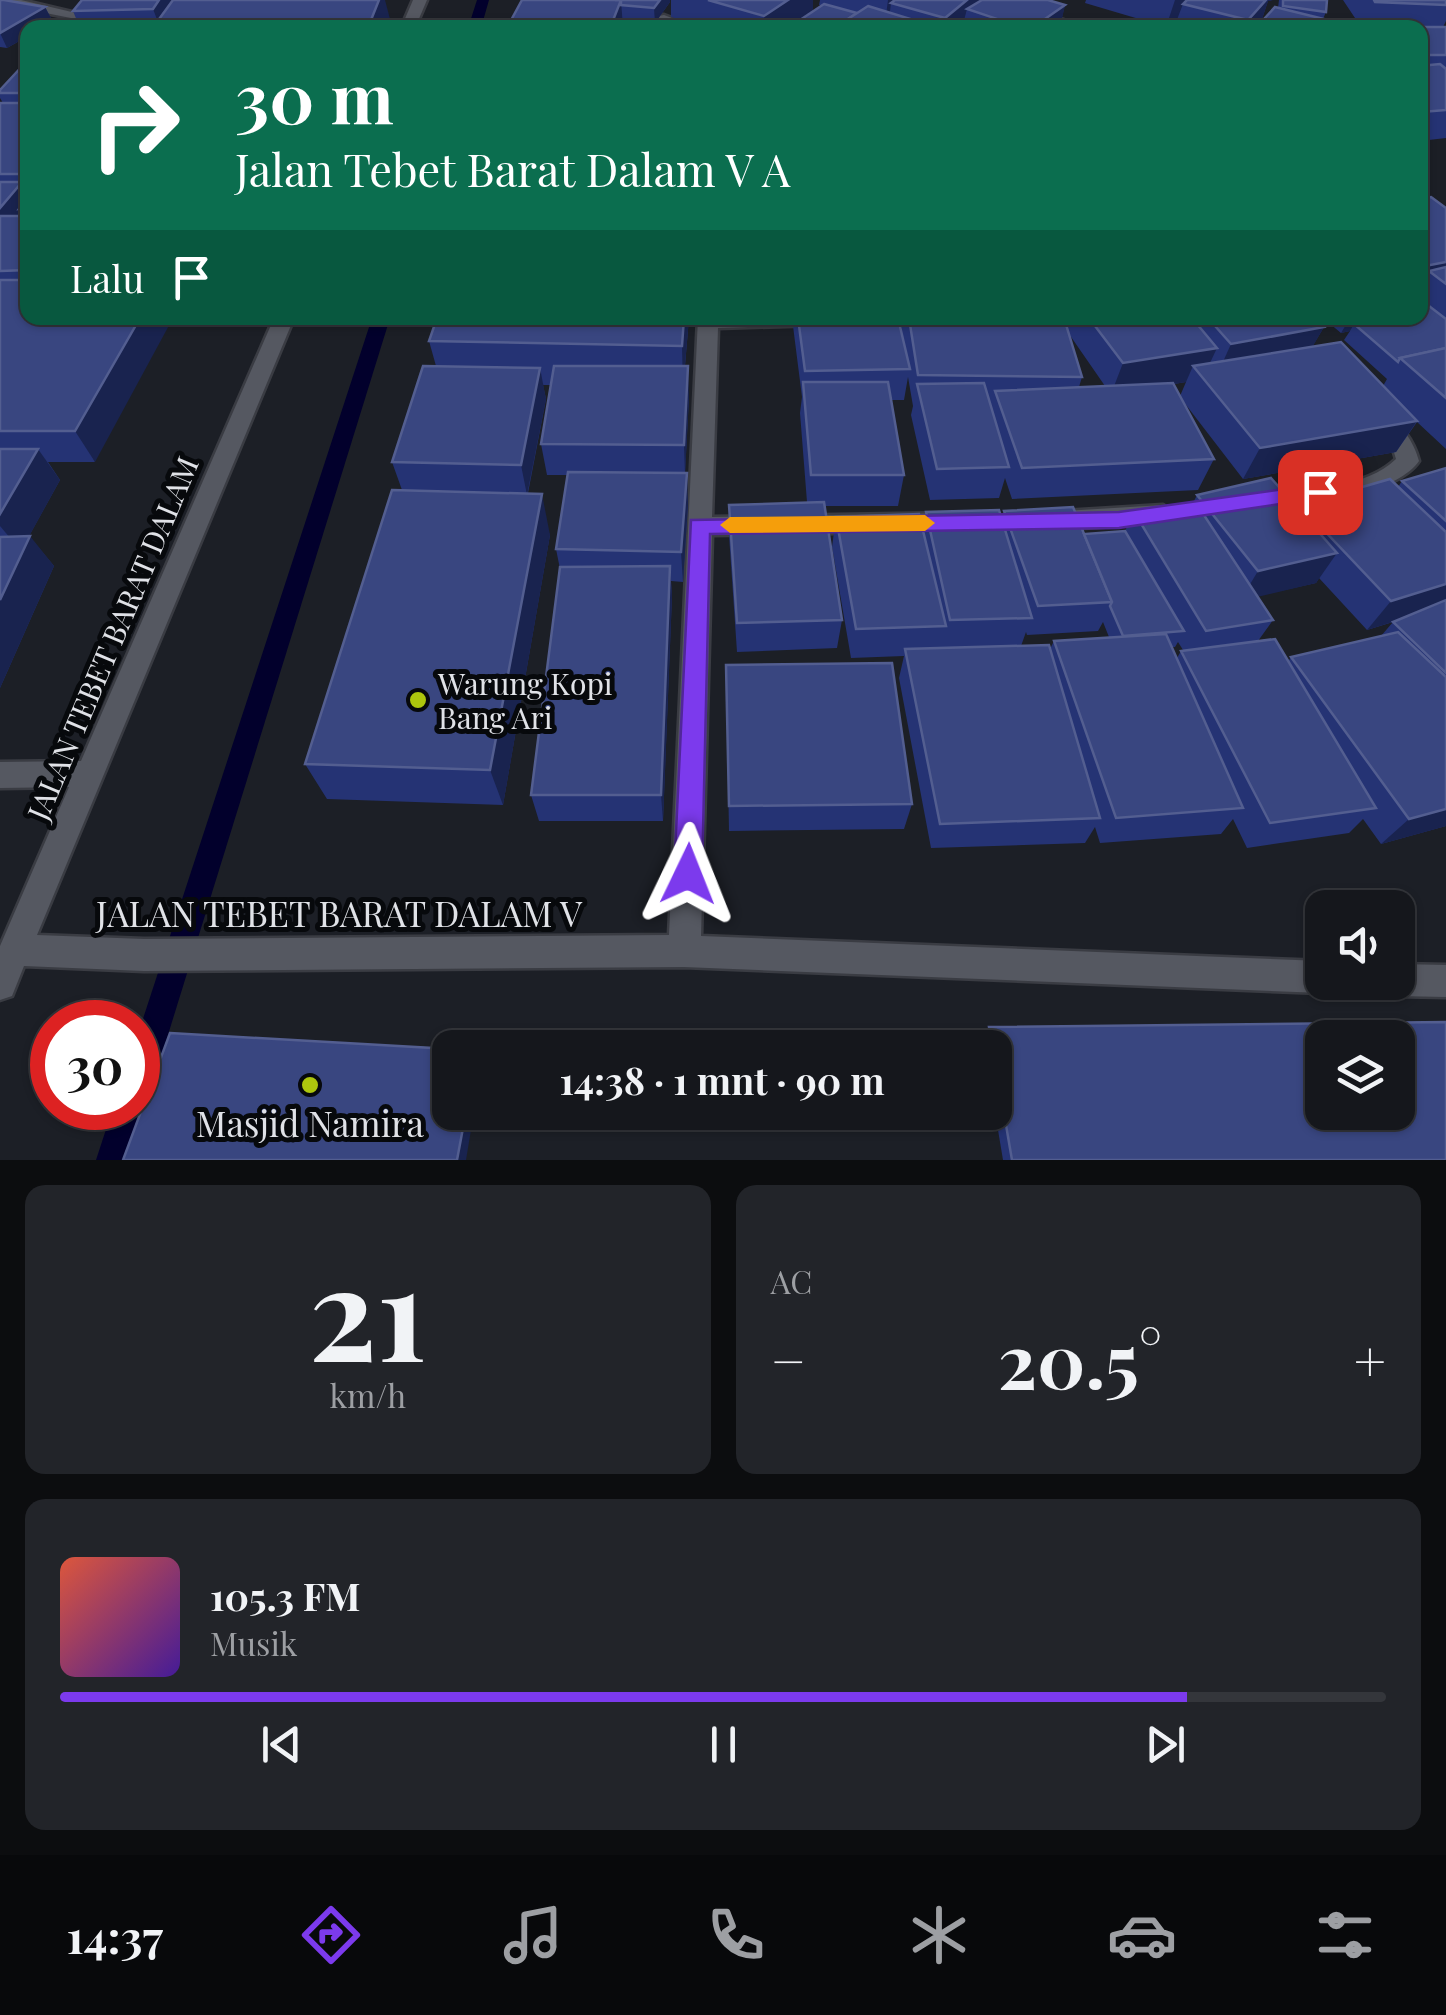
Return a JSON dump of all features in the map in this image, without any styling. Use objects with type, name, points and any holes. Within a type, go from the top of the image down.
[{"type":"street","points":[[0,0],[87,18]]},
{"type":"street","points":[[988,0],[1055,20]]},
{"type":"street","name":"JALAN TEBET BARAT DALAM","points":[[0,984],[281,325]]},
{"type":"street","points":[[684,950],[708,325]]},
{"type":"street","points":[[1229,505],[1376,484],[1396,476],[1408,461],[1404,446],[1358,398]]},
{"type":"street","points":[[1024,522],[1119,520],[1192,510]]},
{"type":"street","points":[[699,526],[986,522]]},
{"type":"street","points":[[0,774],[89,774]]},
{"type":"street","name":"JALAN TEBET BARAT DALAM V","points":[[14,950],[144,955],[684,950],[1305,976]]},
{"type":"street","points":[[1415,981],[1446,982]]},
{"type":"building","points":[[0,0],[45,7],[20,20],[0,33]]},
{"type":"building","points":[[82,0],[159,0],[153,9],[73,11]]},
{"type":"building","points":[[173,0],[379,0],[371,20],[158,20]]},
{"type":"building","points":[[522,0],[621,0],[613,20],[511,20]]},
{"type":"building","points":[[621,0],[660,0],[654,8],[621,5]]},
{"type":"building","points":[[708,0],[788,0],[764,16]]},
{"type":"building","points":[[967,0],[945,18],[891,3]]},
{"type":"building","points":[[982,0],[1048,0],[1065,5],[1043,20],[1000,20],[967,9]]},
{"type":"building","points":[[1187,0],[1266,0],[1248,20],[1183,4]]},
{"type":"building","points":[[1283,0],[1327,0],[1326,12],[1283,6]]},
{"type":"building","points":[[1446,0],[1446,5],[1375,2]]},
{"type":"building","points":[[824,4],[857,13],[846,20],[800,20]]},
{"type":"building","points":[[868,6],[914,20],[846,20]]},
{"type":"building","points":[[1275,7],[1328,20],[1268,20],[1264,19]]},
{"type":"building","points":[[1428,27],[1446,27],[1446,55],[1428,55]]},
{"type":"building","points":[[1440,64],[1446,69],[1446,110],[1428,112],[1428,65]]},
{"type":"building","points":[[20,69],[20,93],[0,90]]},
{"type":"building","points":[[0,103],[20,103],[20,174],[0,174]]},
{"type":"building","points":[[0,182],[20,182],[20,184],[0,208]]},
{"type":"building","points":[[1428,198],[1446,208],[1446,262],[1428,265]]},
{"type":"building","points":[[0,216],[20,216],[20,270],[0,271]]},
{"type":"building","points":[[1446,267],[1446,284],[1429,271]]},
{"type":"building","points":[[0,280],[20,280],[20,325],[136,325],[75,431],[0,431]]},
{"type":"building","points":[[1428,306],[1446,319],[1446,348],[1400,358],[1398,362],[1355,325],[1428,325]]},
{"type":"building","points":[[435,325],[684,325],[682,346],[429,341]]},
{"type":"building","points":[[799,325],[900,325],[910,369],[805,371]]},
{"type":"building","points":[[910,325],[1066,325],[1082,377],[918,375]]},
{"type":"building","points":[[1094,325],[1198,325],[1217,348],[1123,363]]},
{"type":"building","points":[[1214,325],[1324,327],[1231,344]]},
{"type":"building","points":[[1341,342],[1417,421],[1260,448],[1193,366]]},
{"type":"building","points":[[1446,348],[1446,398],[1400,358]]},
{"type":"building","points":[[423,366],[540,368],[521,465],[392,462]]},
{"type":"building","points":[[554,366],[688,366],[684,445],[541,444]]},
{"type":"building","points":[[803,382],[888,382],[904,475],[811,475]]},
{"type":"building","points":[[984,383],[1009,467],[937,469],[917,384]]},
{"type":"building","points":[[1173,383],[1214,459],[1022,468],[995,391]]},
{"type":"building","points":[[0,449],[38,449],[0,514]]},
{"type":"building","points":[[1446,468],[1446,521],[1402,481]]},
{"type":"building","points":[[568,472],[687,473],[681,552],[556,549]]},
{"type":"building","points":[[1271,478],[1337,553],[1258,571],[1197,495]]},
{"type":"building","points":[[1390,479],[1446,532],[1446,584],[1391,601],[1300,505]]},
{"type":"building","points":[[392,490],[542,494],[490,770],[305,764]]},
{"type":"building","points":[[824,502],[842,620],[737,623],[729,505]]},
{"type":"building","points":[[1196,503],[1273,620],[1206,631],[1134,512]]},
{"type":"building","points":[[1073,507],[1112,602],[1038,606],[1004,511]]},
{"type":"building","points":[[999,510],[1032,618],[950,620],[926,512]]},
{"type":"building","points":[[919,514],[946,626],[856,629],[836,517]]},
{"type":"building","points":[[1125,531],[1184,631],[1123,636],[1084,534]]},
{"type":"building","points":[[30,536],[0,600],[0,537]]},
{"type":"building","points":[[670,566],[661,795],[531,795],[560,567]]},
{"type":"building","points":[[1446,600],[1446,673],[1393,622]]},
{"type":"building","points":[[1398,632],[1446,677],[1446,809],[1409,819],[1291,657]]},
{"type":"building","points":[[1166,634],[1243,808],[1116,818],[1054,641]]},
{"type":"building","points":[[1275,639],[1376,808],[1270,823],[1181,651]]},
{"type":"building","points":[[1049,645],[1100,818],[940,824],[905,649]]},
{"type":"building","points":[[892,663],[912,804],[729,806],[726,665]]},
{"type":"building","points":[[1415,1022],[1446,1022],[1446,1160],[1012,1160],[1007,1130],[1012,1130],[1012,1030],[989,1027],[1305,1024],[1305,1130],[1415,1130]]},
{"type":"building","name":"Masjid Namira","points":[[170,1033],[432,1048],[432,1130],[463,1130],[457,1160],[123,1160],[134,1130],[160,1130],[160,1060]]},
{"type":"waterway","points":[[477,20],[483,0]]},
{"type":"waterway","points":[[160,1011],[379,325]]},
{"type":"waterway","points":[[112,1160],[122,1130]]},
{"type":"slow traffic","points":[[730,525],[925,523]]},
{"type":"place","name":"Warung Kopi Bang Ari","points":[[418,700]]},
{"type":"place","name":"Masjid Namira","points":[[310,1085]]},
{"type":"route","points":[[688,874],[699,526],[1119,520],[1320,492]]}]
